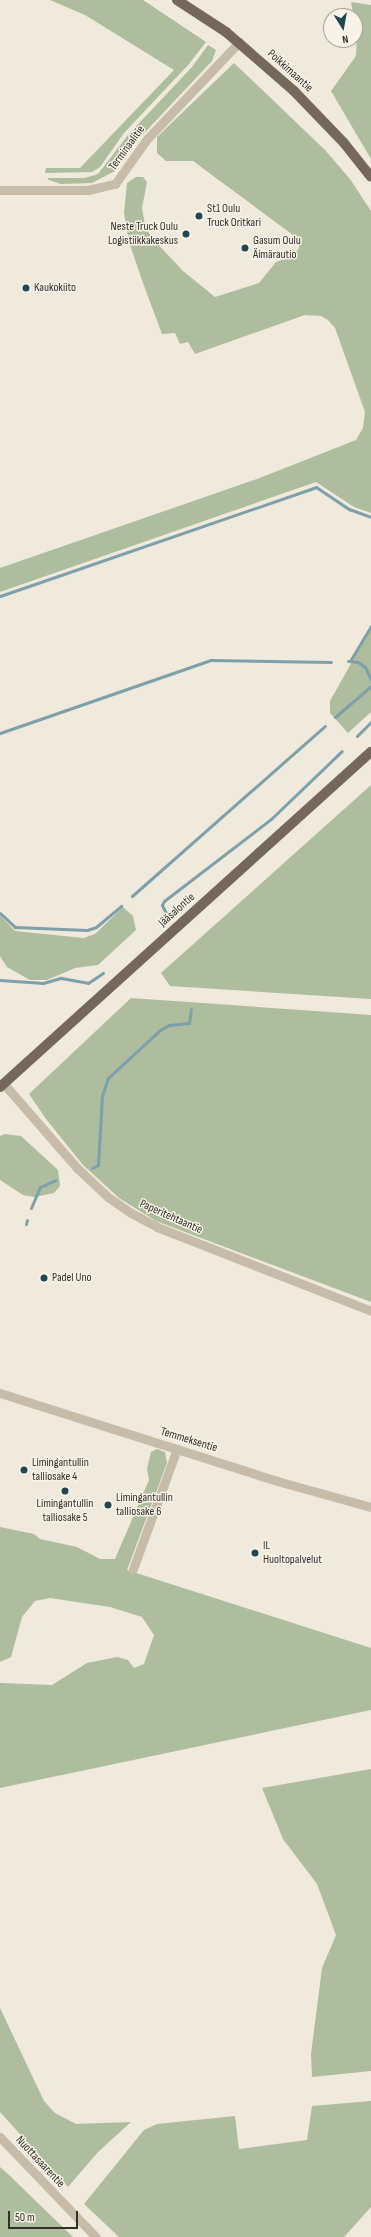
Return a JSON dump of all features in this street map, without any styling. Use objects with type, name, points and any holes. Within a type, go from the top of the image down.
[{"type":"main road","name":"Poikkimaantie","points":[[177,0],[239,42],[320,116],[371,176]]},
{"type":"main road","name":"Jääsalontie","points":[[2,1086],[371,752]]},
{"type":"street","name":"Terminaalitie","points":[[0,190],[88,190],[115,184],[147,138],[239,42]]},
{"type":"street","name":"Paperitehtaantie","points":[[2,1086],[77,1168],[108,1197],[131,1213],[157,1227],[371,1311]]},
{"type":"street","name":"Temmeksentie","points":[[0,1393],[177,1449],[371,1507]]},
{"type":"street","points":[[133,1569],[177,1449]]},
{"type":"street","name":"Nuottasaarentie","points":[[0,2137],[96,2237]]},
{"type":"green space","points":[[50,0],[143,0],[206,42],[189,64],[124,133],[100,167],[92,172],[45,173],[46,168],[80,168],[174,70],[85,15]]},
{"type":"green space","points":[[351,2],[371,5],[371,159],[331,91],[356,56],[356,48],[363,48],[363,8],[352,8]]},
{"type":"green space","points":[[208,45],[216,50],[212,61],[134,144],[115,171],[92,183],[61,184],[47,178],[85,178],[98,174],[128,135],[192,67]]},
{"type":"green space","points":[[234,63],[325,150],[350,179],[371,211],[371,513],[354,507],[316,482],[0,592],[0,568],[257,479],[356,440],[363,428],[365,412],[335,328],[328,320],[321,316],[305,315],[195,354],[188,342],[180,344],[175,333],[162,334],[143,283],[129,242],[124,213],[127,183],[136,177],[143,177],[147,182],[142,208],[145,225],[151,237],[183,271],[215,297],[259,283],[276,262],[293,256],[299,248],[299,240],[293,235],[193,161],[166,161],[157,153],[157,137]]},
{"type":"green space","points":[[371,628],[371,712],[348,733],[330,713],[330,701]]},
{"type":"green space","points":[[371,785],[371,999],[170,986],[161,973]]},
{"type":"green space","points":[[123,907],[133,916],[136,930],[98,965],[75,968],[47,980],[30,980],[7,967],[0,956],[0,915],[15,931],[84,938],[95,934]]},
{"type":"green space","points":[[131,998],[371,1015],[371,1302],[156,1221],[119,1198],[83,1165],[46,1119],[29,1094]]},
{"type":"green space","points":[[5,1134],[21,1136],[58,1170],[60,1186],[54,1193],[34,1197],[23,1195],[0,1180],[0,1136]]},
{"type":"green space","points":[[157,1449],[165,1452],[167,1463],[127,1570],[371,1648],[371,1710],[0,1788],[0,1683],[52,1685],[87,1663],[117,1657],[128,1660],[134,1668],[144,1664],[154,1635],[142,1617],[110,1607],[50,1598],[35,1601],[22,1617],[11,1657],[0,1662],[0,1527],[34,1534],[40,1539],[77,1547],[100,1559],[115,1559],[149,1480],[147,1469],[151,1452]]},
{"type":"green space","points":[[371,1769],[371,2071],[312,2077],[311,2054],[322,1968],[336,1935],[317,1884],[283,1839],[262,1788]]},
{"type":"green space","points":[[0,2008],[44,2101],[55,2113],[76,2124],[131,2122],[98,2152],[68,2187],[0,2112]]},
{"type":"green space","points":[[371,2101],[371,2207],[344,2237],[119,2237],[84,2204],[144,2130],[157,2124],[235,2116],[239,2149],[307,2140],[312,2106]]},
{"type":"green space","points":[[0,2167],[9,2175],[73,2237],[0,2237]]},
{"type":"waterway","points":[[0,596],[316,487],[349,509],[371,517]]},
{"type":"waterway","points":[[350,661],[371,626]]},
{"type":"waterway","points":[[0,733],[211,660],[331,662]]},
{"type":"waterway","points":[[348,661],[358,662],[365,667],[371,680]]},
{"type":"waterway","points":[[335,717],[371,686]]},
{"type":"waterway","points":[[357,736],[371,722]]},
{"type":"waterway","points":[[132,896],[325,726]]},
{"type":"waterway","points":[[167,915],[162,905],[164,901],[271,819],[342,751]]},
{"type":"waterway","points":[[0,913],[15,927],[87,930],[96,927],[121,906]]},
{"type":"waterway","points":[[0,980],[43,983],[61,978],[88,983],[103,973]]},
{"type":"waterway","points":[[92,1168],[98,1165],[102,1096],[108,1078],[160,1030],[169,1025],[189,1023],[191,1009]]},
{"type":"waterway","points":[[31,1208],[40,1187],[56,1180]]},
{"type":"waterway","points":[[26,1224],[27,1220]]},
{"type":"place","name":"St1 Oulu Truck Oritkari","points":[[199,216]]},
{"type":"place","name":"Neste Truck Oulu Logistiikkakeskus","points":[[186,234]]},
{"type":"place","name":"Gasum Oulu Äimärautio","points":[[245,248]]},
{"type":"place","name":"Kaukokiito","points":[[26,288]]},
{"type":"place","name":"Padel Uno","points":[[44,1278]]},
{"type":"place","name":"Limingantullin talliosake 4","points":[[24,1470]]},
{"type":"place","name":"Limingantullin talliosake 5","points":[[65,1491]]},
{"type":"place","name":"Limingantullin talliosake 6","points":[[108,1505]]},
{"type":"place","name":"IL Huoltopalvelut","points":[[255,1553]]}]
